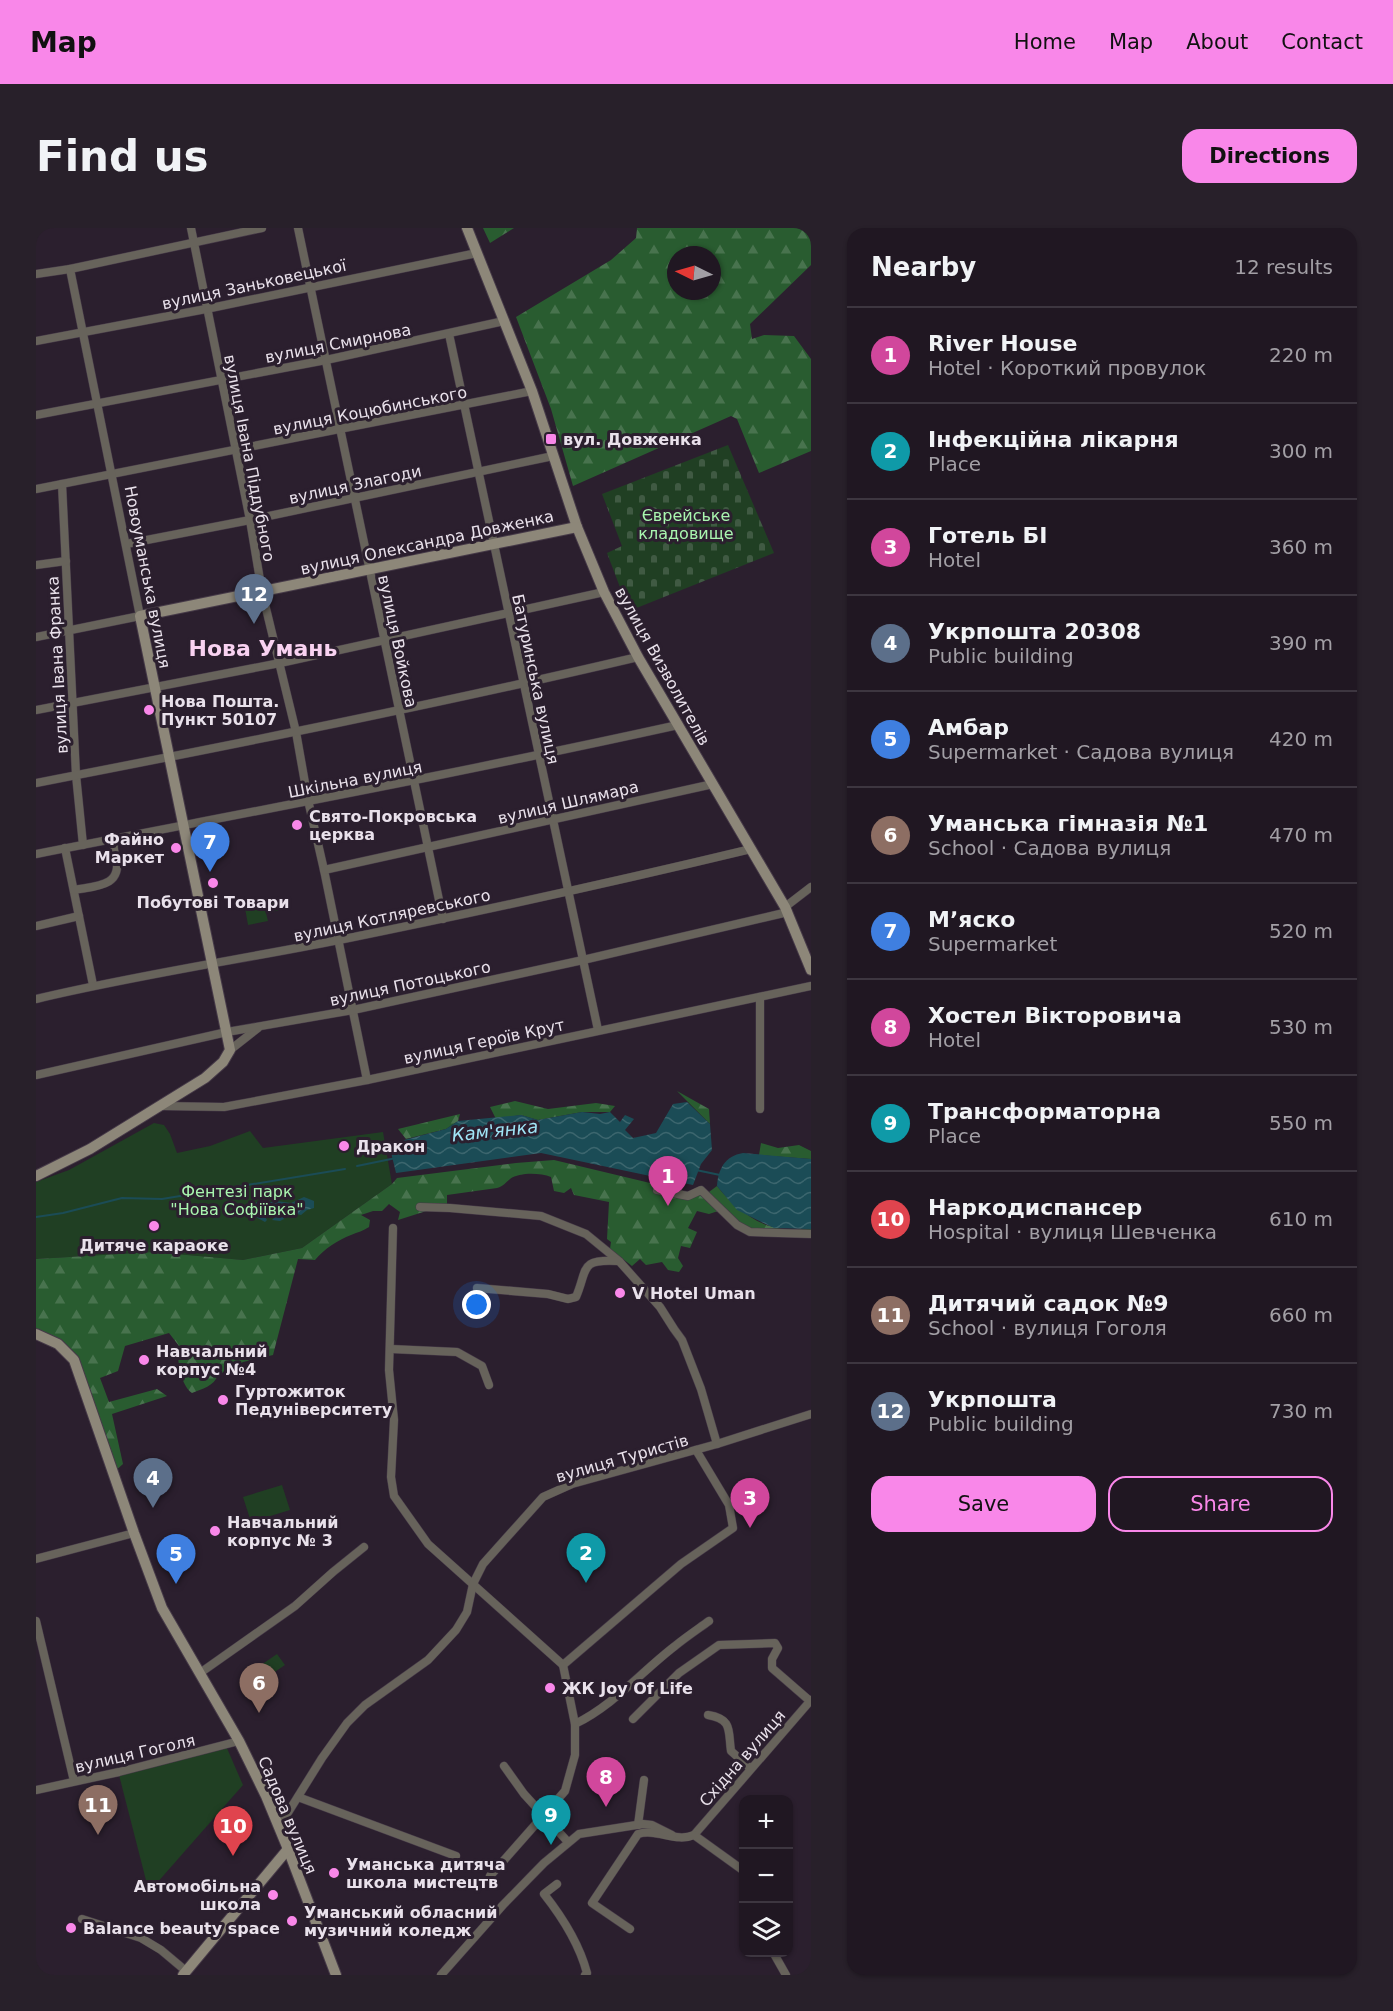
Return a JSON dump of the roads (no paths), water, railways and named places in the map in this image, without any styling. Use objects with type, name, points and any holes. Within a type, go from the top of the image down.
[{"type":"street","name":"вулиця Івана Піддубного","points":[[190,228],[250,520],[262,592],[296,732],[308,800],[367,1080]]},
{"type":"street","points":[[36,274],[70,269],[262,228]]},
{"type":"street","name":"вулиця Войкова","points":[[298,228],[443,919]]},
{"type":"street","name":"вулиця Визволителів","points":[[467,228],[532,391],[577,527],[604,592],[638,657],[787,909],[811,970]]},
{"type":"street","name":"вулиця Заньковецької","points":[[36,341],[206,309],[477,253]]},
{"type":"street","name":"Новоуманська вулиця","points":[[70,269],[230,1050]]},
{"type":"street","name":"вулиця Смирнова","points":[[36,416],[326,360],[504,321]]},
{"type":"street","name":"Батуринська вулиця","points":[[449,334],[598,1030]]},
{"type":"street","name":"вулиця Коцюбинського","points":[[36,489],[532,391]]},
{"type":"street","name":"вулиця Злагоди","points":[[126,543],[250,520],[553,456]]},
{"type":"street","name":"вулиця Івана Франка","points":[[62,484],[76,775],[83,845]]},
{"type":"street","name":"вулиця Олександра Довженка","points":[[36,637],[577,527]]},
{"type":"street","points":[[36,565],[66,561]]},
{"type":"street","points":[[36,710],[280,663],[509,615],[604,592]]},
{"type":"street","points":[[36,783],[296,732],[524,684],[638,657]]},
{"type":"street","name":"Шкільна вулиця","points":[[36,854],[308,800],[414,782],[678,725]]},
{"type":"street","name":"вулиця Шлямара","points":[[324,870],[713,784]]},
{"type":"street","points":[[74,890],[107,884],[113,879],[118,866],[113,845],[116,838]]},
{"type":"street","points":[[65,848],[93,985]]},
{"type":"street","name":"вулиця Котляревського","points":[[36,999],[93,985],[213,965],[443,919],[751,849]]},
{"type":"street","points":[[787,909],[811,887]]},
{"type":"street","name":"вулиця Потоцького","points":[[36,1075],[227,1032],[352,1010],[583,960],[787,909]]},
{"type":"street","points":[[36,926],[79,916]]},
{"type":"street","name":"вулиця Героїв Крут","points":[[161,1106],[224,1107],[367,1080],[811,986]]},
{"type":"street","points":[[760,997],[760,1109]]},
{"type":"street","points":[[36,1176],[90,1149],[205,1078],[223,1062],[230,1050],[260,1028]]},
{"type":"street","points":[[657,1190],[688,1196],[701,1191],[737,1225],[750,1232],[811,1234]]},
{"type":"street","points":[[420,1207],[541,1216],[586,1234],[619,1261],[660,1307],[682,1340],[701,1389],[717,1444]]},
{"type":"street","points":[[393,1228],[389,1370],[394,1420],[391,1477],[394,1496],[429,1544],[563,1665],[575,1724],[575,1755],[565,1791],[490,1876]]},
{"type":"street","points":[[477,1288],[572,1298],[576,1297],[583,1273],[588,1266],[595,1261],[619,1261]]},
{"type":"street","name":"Садова вулиця","points":[[36,1334],[58,1344],[74,1360],[162,1608],[239,1741],[279,1827],[336,1975]]},
{"type":"street","points":[[391,1349],[457,1352],[483,1366],[489,1385]]},
{"type":"street","name":"вулиця Туристів","points":[[279,1827],[347,1723],[365,1705],[428,1660],[456,1630],[467,1612],[473,1584],[483,1564],[543,1497],[572,1484],[717,1444],[811,1414]]},
{"type":"street","points":[[563,1665],[681,1564],[733,1528],[729,1505],[696,1450]]},
{"type":"street","points":[[36,1559],[134,1533]]},
{"type":"street","points":[[200,1673],[295,1606],[364,1547]]},
{"type":"street","points":[[575,1724],[613,1701],[674,1646],[709,1621]]},
{"type":"street","points":[[36,1622],[74,1781]]},
{"type":"street","points":[[633,1719],[679,1673],[719,1645],[775,1643],[778,1648],[772,1659],[772,1668],[810,1700]]},
{"type":"street","name":"Східна вулиця","points":[[694,1835],[810,1700]]},
{"type":"street","points":[[708,1715],[716,1716],[726,1722],[730,1728],[731,1751],[750,1768]]},
{"type":"street","name":"вулиця Гоголя","points":[[36,1790],[239,1741]]},
{"type":"street","points":[[504,1766],[524,1794],[568,1842]]},
{"type":"street","points":[[638,1825],[644,1780]]},
{"type":"street","points":[[298,1797],[456,1856]]},
{"type":"street","points":[[441,1975],[544,1863],[579,1834],[652,1825],[672,1835]]},
{"type":"street","points":[[630,1929],[592,1903],[635,1837],[645,1832],[685,1838],[694,1835],[739,1867]]},
{"type":"street","points":[[82,1920],[141,1938],[161,1950],[184,1973],[288,1849]]},
{"type":"street","points":[[557,1884],[544,1894],[558,1911],[582,1953],[587,1973],[585,1975]]},
{"type":"street","points":[[775,1957],[786,1975]]},
{"type":"water","points":[[687,1102],[710,1124],[712,1150],[701,1164],[693,1185],[541,1153],[396,1173],[389,1144],[446,1129],[458,1121],[521,1115],[538,1120],[582,1112],[600,1114],[610,1112],[620,1122],[625,1115],[634,1119],[625,1130],[633,1138],[656,1133],[673,1104]]},
{"type":"water","points":[[743,1153],[811,1159],[811,1229],[774,1228],[737,1210],[717,1186],[719,1174],[727,1160]]},
{"type":"water","points":[[304,1197],[314,1201],[314,1208],[301,1215],[284,1211],[281,1214],[284,1219],[272,1220],[277,1215],[274,1209],[270,1208],[264,1215],[267,1220],[265,1222],[254,1216],[255,1212],[262,1214],[259,1210],[261,1207],[253,1211],[252,1209],[253,1205],[260,1200],[266,1203],[276,1201],[291,1203]]},
{"type":"waterway","name":"Кам'янка","points":[[357,1166],[396,1158]]},
{"type":"waterway","name":"Кам'янка","points":[[36,1217],[63,1213],[122,1198],[162,1199],[345,1169]]},
{"type":"waterway","name":"Кам'янка","points":[[696,1170],[720,1175]]},
{"type":"place","name":"вул. Довженка","points":[[551,439]]},
{"type":"place","name":"Укрпошта","points":[[254,624]]},
{"type":"place","name":"Нова Пошта. Пункт 50107","points":[[149,710]]},
{"type":"place","name":"Свято-Покровська церква","points":[[297,825]]},
{"type":"place","name":"Файно Маркет","points":[[176,848]]},
{"type":"place","name":"Мʼяско","points":[[210,872]]},
{"type":"place","name":"Побутові Товари","points":[[213,883]]},
{"type":"place","name":"Дракон","points":[[344,1146]]},
{"type":"place","name":"River House","points":[[668,1206]]},
{"type":"place","name":"Дитяче караоке","points":[[154,1226]]},
{"type":"place","name":"V Hotel Uman","points":[[620,1293]]},
{"type":"place","name":"Навчальний корпус №4","points":[[144,1360]]},
{"type":"place","name":"Гуртожиток Педуніверситету","points":[[223,1400]]},
{"type":"place","name":"Укрпошта 20308","points":[[153,1508]]},
{"type":"place","name":"Готель БІ","points":[[750,1528]]},
{"type":"place","name":"Навчальний корпус № 3","points":[[215,1531]]},
{"type":"place","name":"Інфекційна лікарня","points":[[586,1583]]},
{"type":"place","name":"Амбар","points":[[176,1584]]},
{"type":"place","name":"ЖК Joy Of Life","points":[[550,1688]]},
{"type":"place","name":"Уманська гімназія №1","points":[[259,1713]]},
{"type":"place","name":"Хостел Вікторовича","points":[[606,1807]]},
{"type":"place","name":"Дитячий садок №9","points":[[98,1835]]},
{"type":"place","name":"Трансформаторна","points":[[551,1845]]},
{"type":"place","name":"Наркодиспансер","points":[[233,1856]]},
{"type":"place","name":"Уманська дитяча школа мистецтв","points":[[334,1873]]},
{"type":"place","name":"Автомобільна школа","points":[[273,1895]]},
{"type":"place","name":"Уманський обласний музичний коледж","points":[[292,1921]]},
{"type":"place","name":"Balance beauty space","points":[[71,1928]]},
{"type":"district","name":"Нова Умань","points":[[263,648]]},
{"type":"park label","name":"Єврейське кладовище","points":[[686,524]]},
{"type":"park label","name":"Фентезі парк \"Нова Софіївка\"","points":[[237,1200]]}]
